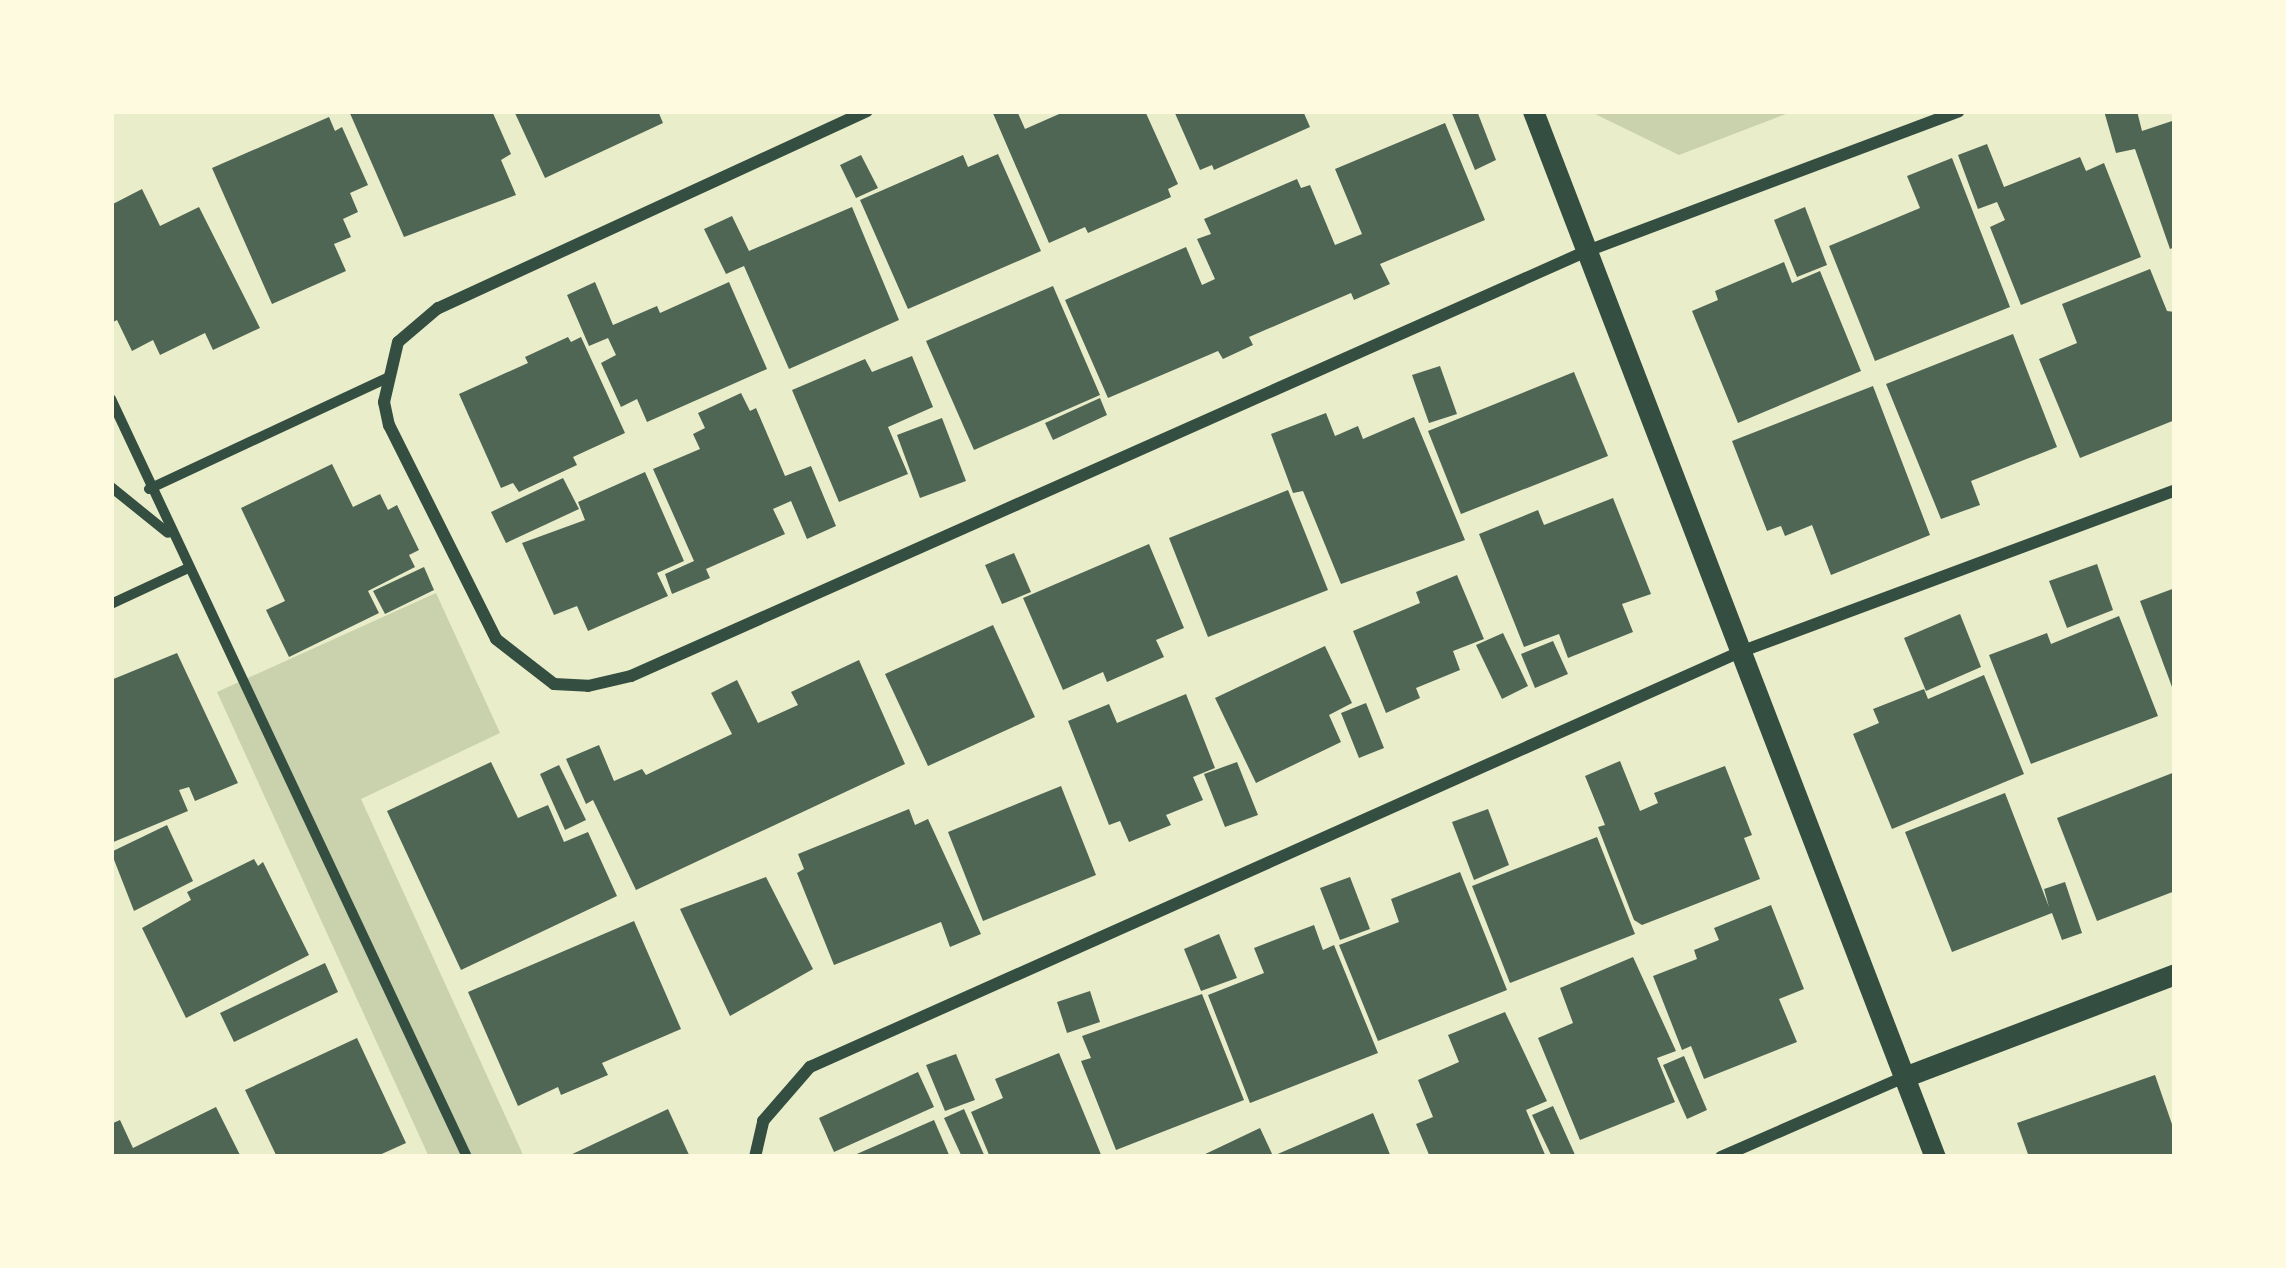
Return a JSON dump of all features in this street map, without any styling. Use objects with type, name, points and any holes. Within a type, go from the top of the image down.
[{"type":"street","points":[[867,111],[438,308],[398,342],[384,403],[389,425],[496,639],[554,684],[588,686],[631,676],[1587,250],[1959,111]]},
{"type":"street","points":[[1533,111],[1935,1157]]},
{"type":"street","points":[[149,489],[387,378]]},
{"type":"street","points":[[111,399],[170,535],[467,1157]]},
{"type":"street","points":[[111,487],[170,535]]},
{"type":"street","points":[[755,1157],[763,1121],[810,1067],[1740,652],[2175,490]]},
{"type":"street","points":[[111,604],[186,569]]},
{"type":"street","points":[[1721,1157],[1904,1077],[2175,974]]},
{"type":"green space","points":[[1589,111],[1794,111],[1679,155]]},
{"type":"green space","points":[[436,593],[500,733],[361,799],[524,1157],[429,1157],[217,692]]},
{"type":"building","points":[[349,111],[492,111],[511,154],[501,160],[516,195],[404,237]]},
{"type":"building","points":[[514,111],[658,111],[663,123],[545,178]]},
{"type":"building","points":[[992,111],[1017,111],[1025,129],[1066,111],[1145,111],[1178,184],[1168,189],[1171,197],[1088,233],[1085,227],[1049,243]]},
{"type":"building","points":[[1174,111],[1303,111],[1310,127],[1214,170],[1212,165],[1200,170]]},
{"type":"building","points":[[1451,111],[1477,111],[1496,160],[1475,170]]},
{"type":"building","points":[[2104,111],[2137,111],[2142,131],[2175,120],[2175,247],[2170,249],[2135,149],[2116,153]]},
{"type":"building","points":[[329,117],[335,131],[342,127],[368,185],[350,193],[358,212],[343,219],[351,237],[334,244],[346,271],[272,304],[212,168]]},
{"type":"building","points":[[1445,123],[1485,220],[1380,264],[1390,284],[1354,300],[1351,293],[1249,337],[1253,345],[1223,359],[1218,351],[1108,398],[1065,300],[1186,247],[1202,285],[1215,279],[1197,239],[1211,234],[1204,219],[1297,179],[1301,188],[1310,185],[1335,245],[1362,234],[1335,169]]},
{"type":"building","points":[[1987,144],[2004,187],[2080,157],[2086,171],[2104,163],[2141,257],[2021,305],[1990,227],[2005,220],[1997,202],[1978,209],[1958,155]]},
{"type":"building","points":[[998,154],[1041,251],[908,309],[860,200],[963,155],[968,167]]},
{"type":"building","points":[[861,155],[878,188],[856,198],[840,165]]},
{"type":"building","points":[[1952,158],[2010,307],[1875,361],[1829,246],[1920,208],[1907,176]]},
{"type":"building","points":[[142,189],[160,226],[199,207],[260,328],[213,350],[205,333],[160,355],[153,340],[132,351],[117,320],[111,323],[111,205]]},
{"type":"building","points":[[852,207],[899,320],[789,369],[744,266],[726,274],[704,229],[732,216],[749,251]]},
{"type":"building","points":[[1805,207],[1827,265],[1797,277],[1774,220]]},
{"type":"building","points":[[1784,262],[1792,283],[1820,271],[1861,371],[1738,423],[1692,311],[1718,300],[1715,291]]},
{"type":"building","points":[[2150,269],[2167,311],[2175,312],[2175,420],[2080,458],[2039,359],[2077,343],[2062,304]]},
{"type":"building","points":[[595,282],[613,325],[657,306],[660,313],[729,282],[767,369],[647,422],[637,399],[621,407],[601,363],[616,355],[608,338],[589,346],[567,295]]},
{"type":"building","points":[[1053,286],[1100,395],[974,450],[926,341]]},
{"type":"building","points":[[2013,334],[2057,447],[1971,481],[1980,505],[1941,519],[1886,384]]},
{"type":"building","points":[[568,337],[571,342],[581,337],[625,433],[573,457],[577,465],[519,492],[513,483],[501,488],[459,394],[528,363],[525,357]]},
{"type":"building","points":[[912,356],[933,407],[888,427],[908,474],[839,502],[792,390],[865,359],[872,372]]},
{"type":"building","points":[[1440,366],[1457,414],[1429,423],[1412,375]]},
{"type":"building","points":[[1574,372],[1608,456],[1461,514],[1428,431]]},
{"type":"building","points":[[1873,386],[1930,535],[1831,575],[1812,525],[1785,536],[1781,526],[1767,531],[1732,441]]},
{"type":"building","points":[[741,393],[750,411],[756,408],[785,476],[811,466],[836,526],[807,539],[791,501],[773,509],[785,534],[706,569],[710,578],[672,594],[665,574],[694,561],[653,469],[700,449],[693,434],[705,428],[698,413]]},
{"type":"building","points":[[1100,398],[1107,415],[1053,440],[1045,423]]},
{"type":"building","points":[[1326,413],[1335,436],[1358,426],[1363,439],[1414,417],[1465,540],[1341,584],[1303,491],[1293,493],[1271,434]]},
{"type":"building","points":[[942,418],[966,481],[920,498],[897,435]]},
{"type":"building","points":[[332,464],[353,507],[380,494],[388,510],[397,505],[419,550],[409,555],[415,567],[368,591],[379,613],[289,657],[266,610],[285,601],[241,508]]},
{"type":"building","points":[[645,472],[684,561],[657,573],[668,596],[588,631],[577,606],[554,615],[522,543],[585,520],[578,502]]},
{"type":"building","points":[[563,478],[579,509],[506,543],[491,512]]},
{"type":"building","points":[[1288,490],[1328,590],[1208,637],[1169,538]]},
{"type":"building","points":[[1613,498],[1651,594],[1622,604],[1633,632],[1568,658],[1559,634],[1524,647],[1479,534],[1538,510],[1544,525]]},
{"type":"building","points":[[1149,544],[1184,628],[1156,640],[1164,657],[1107,682],[1103,672],[1063,690],[1023,598]]},
{"type":"building","points":[[1014,553],[1031,592],[1002,604],[985,565]]},
{"type":"building","points":[[2097,564],[2113,610],[2067,628],[2049,581]]},
{"type":"building","points":[[424,567],[434,590],[385,614],[373,591]]},
{"type":"building","points":[[1457,575],[1484,639],[1453,651],[1460,670],[1416,688],[1420,698],[1386,713],[1353,631],[1420,603],[1416,592]]},
{"type":"building","points":[[2175,588],[2175,695],[2140,601]]},
{"type":"building","points":[[1960,614],[1981,667],[1926,691],[1904,638]]},
{"type":"building","points":[[2119,616],[2158,716],[2031,764],[1989,655],[2047,633],[2051,644]]},
{"type":"building","points":[[993,625],[1035,717],[928,766],[885,674]]},
{"type":"building","points":[[1503,633],[1528,686],[1502,699],[1476,645]]},
{"type":"building","points":[[1553,641],[1568,674],[1535,688],[1521,654]]},
{"type":"building","points":[[1325,646],[1352,703],[1329,715],[1341,742],[1256,783],[1215,698]]},
{"type":"building","points":[[177,653],[238,783],[195,801],[189,787],[179,790],[188,811],[111,843],[111,680]]},
{"type":"building","points":[[859,660],[905,764],[636,890],[593,800],[586,804],[566,759],[599,745],[614,781],[642,769],[646,775],[732,734],[711,693],[737,680],[758,723],[798,705],[791,692]]},
{"type":"building","points":[[1984,675],[2024,774],[1892,829],[1853,734],[1879,723],[1873,709],[1924,689],[1928,699]]},
{"type":"building","points":[[1186,694],[1215,768],[1193,777],[1203,800],[1166,815],[1171,825],[1129,842],[1120,821],[1109,825],[1068,721],[1109,704],[1117,723]]},
{"type":"building","points":[[1366,703],[1384,748],[1359,758],[1341,713]]},
{"type":"building","points":[[1620,761],[1640,811],[1658,803],[1654,793],[1725,766],[1752,835],[1744,838],[1760,879],[1642,925],[1634,920],[1598,827],[1605,825],[1585,776]]},
{"type":"building","points":[[491,762],[518,818],[548,805],[564,842],[588,832],[617,896],[461,970],[387,811]]},
{"type":"building","points":[[1237,762],[1258,815],[1225,827],[1204,774]]},
{"type":"building","points":[[559,765],[586,820],[565,830],[540,774]]},
{"type":"building","points":[[2175,772],[2175,891],[2097,921],[2057,818]]},
{"type":"building","points":[[1061,786],[1096,875],[983,921],[948,832]]},
{"type":"building","points":[[2005,793],[2049,907],[2044,889],[2065,882],[2082,933],[2062,940],[2052,913],[1952,952],[1905,832]]},
{"type":"building","points":[[909,809],[915,825],[928,819],[981,934],[950,947],[941,922],[834,965],[797,873],[804,869],[798,854]]},
{"type":"building","points":[[1488,809],[1509,865],[1474,880],[1452,822]]},
{"type":"building","points":[[167,825],[193,881],[134,911],[111,852]]},
{"type":"building","points":[[1597,837],[1635,934],[1510,983],[1472,886]]},
{"type":"building","points":[[254,859],[258,866],[263,862],[309,955],[186,1018],[142,928],[191,900],[187,892]]},
{"type":"building","points":[[1460,872],[1507,990],[1378,1041],[1339,945],[1399,922],[1391,899]]},
{"type":"building","points":[[766,877],[813,969],[730,1016],[680,909]]},
{"type":"building","points":[[1350,877],[1370,929],[1340,940],[1320,888]]},
{"type":"building","points":[[1771,905],[1804,989],[1779,999],[1797,1042],[1704,1079],[1691,1046],[1682,1050],[1653,976],[1697,959],[1694,950],[1719,940],[1714,928]]},
{"type":"building","points":[[634,921],[681,1029],[602,1063],[608,1075],[561,1095],[558,1087],[518,1106],[468,992]]},
{"type":"building","points":[[1314,925],[1323,950],[1334,945],[1378,1053],[1250,1103],[1208,995],[1264,973],[1254,948]]},
{"type":"building","points":[[1219,934],[1237,978],[1201,991],[1184,949]]},
{"type":"building","points":[[1633,957],[1676,1051],[1657,1058],[1675,1102],[1580,1140],[1538,1038],[1573,1023],[1560,988]]},
{"type":"building","points":[[325,963],[338,992],[234,1042],[220,1013]]},
{"type":"building","points":[[1090,991],[1100,1022],[1067,1033],[1057,1002]]},
{"type":"building","points":[[1202,994],[1244,1100],[1116,1150],[1081,1061],[1091,1058],[1082,1036]]},
{"type":"building","points":[[1505,1012],[1547,1101],[1526,1110],[1546,1157],[1430,1157],[1416,1124],[1433,1117],[1418,1080],[1459,1062],[1448,1035]]},
{"type":"building","points":[[357,1038],[406,1143],[375,1157],[277,1157],[245,1090]]},
{"type":"building","points":[[1059,1053],[1102,1157],[990,1157],[971,1112],[1003,1098],[995,1079]]},
{"type":"building","points":[[956,1054],[975,1100],[945,1111],[926,1065]]},
{"type":"building","points":[[1684,1056],[1707,1110],[1687,1119],[1663,1065]]},
{"type":"building","points":[[918,1072],[934,1107],[834,1152],[819,1118]]},
{"type":"building","points":[[2155,1075],[2175,1133],[2175,1157],[2029,1157],[2017,1123]]},
{"type":"building","points":[[1553,1106],[1576,1157],[1552,1157],[1532,1115]]},
{"type":"building","points":[[216,1107],[241,1157],[111,1157],[111,1124],[120,1120],[133,1148]]},
{"type":"building","points":[[668,1109],[690,1157],[566,1157]]},
{"type":"building","points":[[964,1109],[985,1157],[962,1157],[944,1118]]},
{"type":"building","points":[[1373,1113],[1391,1157],[1199,1157],[1260,1128],[1273,1156]]},
{"type":"building","points":[[934,1120],[950,1157],[850,1157]]}]
